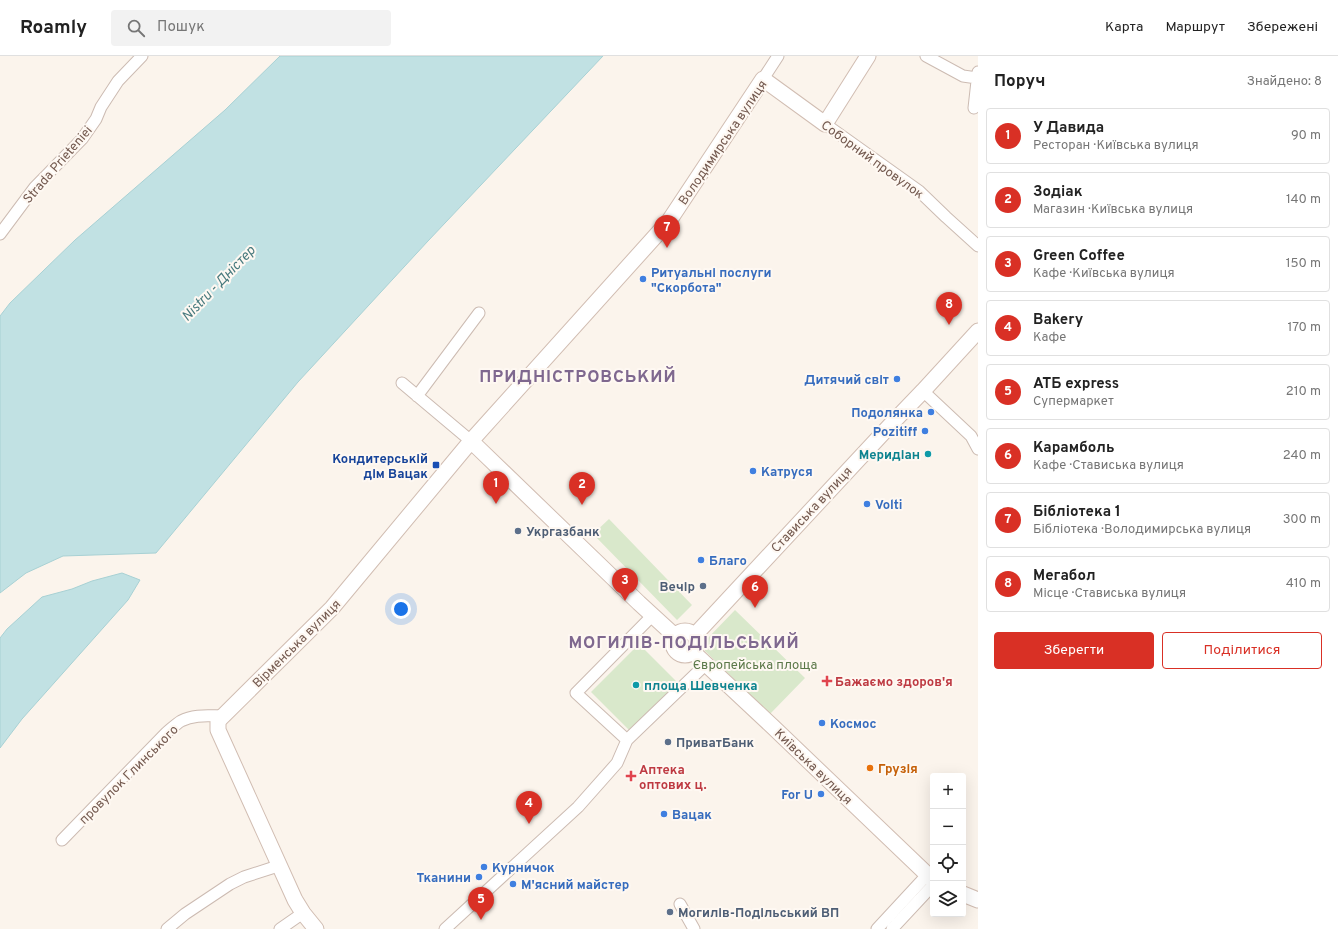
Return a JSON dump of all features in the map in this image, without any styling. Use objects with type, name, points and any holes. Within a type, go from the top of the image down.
[{"type":"main road","points":[[825,124],[868,56]]},
{"type":"main road","name":"Соборний провулок","points":[[763,80],[825,124]]},
{"type":"main road","name":"Володимирська вулиця","points":[[471,441],[669,221],[763,80]]},
{"type":"main road","name":"Стависька вулиця","points":[[695,635],[978,331]]},
{"type":"main road","points":[[471,441],[652,616],[675,636]]},
{"type":"main road","name":"Вірменська вулиця","points":[[222,716],[332,608],[471,441]]},
{"type":"main road","points":[[686,631],[695,635],[698,645],[694,652],[687,656],[678,654],[673,643],[675,636],[686,631]]},
{"type":"main road","name":"Київська вулиця","points":[[694,652],[859,808],[930,879]]},
{"type":"main road","points":[[222,716],[218,722],[218,730],[278,866],[295,900],[309,923]]},
{"type":"main road","points":[[966,895],[978,900]]},
{"type":"street","name":"Strada Prieteniei","points":[[0,234],[35,187],[82,139],[96,119],[101,107],[118,81],[142,56]]},
{"type":"street","name":"Володимирська вулиця","points":[[763,80],[778,56]]},
{"type":"street","points":[[926,56],[963,76],[977,75],[974,108]]},
{"type":"street","name":"Соборний провулок","points":[[825,124],[920,191],[978,246]]},
{"type":"street","points":[[418,396],[479,313]]},
{"type":"street","points":[[402,383],[471,441]]},
{"type":"street","points":[[923,391],[971,436],[978,449]]},
{"type":"street","points":[[627,740],[576,693],[652,616]]},
{"type":"street","points":[[445,929],[578,807],[617,762],[627,740],[706,664]]},
{"type":"street","name":"провулок Глинського","points":[[62,840],[166,733],[181,721],[191,717],[222,716]]},
{"type":"street","points":[[167,929],[185,914],[230,884],[244,877],[278,866]]},
{"type":"street","points":[[877,929],[930,881]]},
{"type":"street","points":[[892,929],[930,881]]},
{"type":"street","points":[[680,904],[694,929]]},
{"type":"street","points":[[280,929],[309,923]]},
{"type":"green space","points":[[609,519],[692,605],[677,620],[593,534]]},
{"type":"green space","name":"Європейська площа","points":[[735,610],[805,678],[770,714],[705,651],[705,641]]},
{"type":"green space","name":"площа Шевченка","points":[[639,644],[678,683],[630,731],[591,692]]},
{"type":"water","name":"Nistru - Дністер","points":[[280,56],[603,56],[428,241],[298,382],[156,553],[63,556],[26,573],[0,593],[0,316],[10,303],[75,240],[225,110]]},
{"type":"water","points":[[122,573],[140,580],[128,600],[22,719],[0,748],[0,638],[7,629],[42,597]]},
{"type":"place","name":"Бібліотека 1","points":[[667,248]]},
{"type":"place","name":"Ритуальні послуги \"Скорбота\"","points":[[643,279]]},
{"type":"place","name":"Мегабол","points":[[949,325]]},
{"type":"place","name":"Дитячий світ","points":[[897,379]]},
{"type":"place","name":"Подолянка","points":[[931,412]]},
{"type":"place","name":"Pozitiff","points":[[925,431]]},
{"type":"place","name":"Меридіан","points":[[928,454]]},
{"type":"place","name":"Кондитерській дім Вацак","points":[[436,465]]},
{"type":"place","name":"Катруся","points":[[753,471]]},
{"type":"place","name":"У Давида","points":[[496,504]]},
{"type":"place","name":"Volti","points":[[867,504]]},
{"type":"place","name":"Зодіак","points":[[582,505]]},
{"type":"place","name":"Укргазбанк","points":[[518,531]]},
{"type":"place","name":"Благо","points":[[701,560]]},
{"type":"place","name":"Вечір","points":[[703,586]]},
{"type":"place","name":"Green Coffee","points":[[625,601]]},
{"type":"place","name":"Карамболь","points":[[755,608]]},
{"type":"place","name":"Бажаємо здоров'я","points":[[827,681]]},
{"type":"place","name":"площа Шевченка","points":[[636,685]]},
{"type":"place","name":"Космос","points":[[822,723]]},
{"type":"place","name":"ПриватБанк","points":[[668,742]]},
{"type":"place","name":"Грузія","points":[[870,768]]},
{"type":"place","name":"Аптека оптових ц.","points":[[631,776]]},
{"type":"place","name":"For U","points":[[821,794]]},
{"type":"place","name":"Вацак","points":[[664,814]]},
{"type":"place","name":"Bakery","points":[[529,824]]},
{"type":"place","name":"Курничок","points":[[484,867]]},
{"type":"place","name":"Тканини","points":[[479,877]]},
{"type":"place","name":"М'ясний майстер","points":[[513,884]]},
{"type":"place","name":"Могилів-Подільський ВП","points":[[670,912]]},
{"type":"place","name":"АТБ express","points":[[481,920]]},
{"type":"district","name":"ПРИДНІСТРОВСЬКИЙ","points":[[578,376]]},
{"type":"district","name":"МОГИЛІВ-ПОДІЛЬСЬКИЙ","points":[[684,642]]}]
